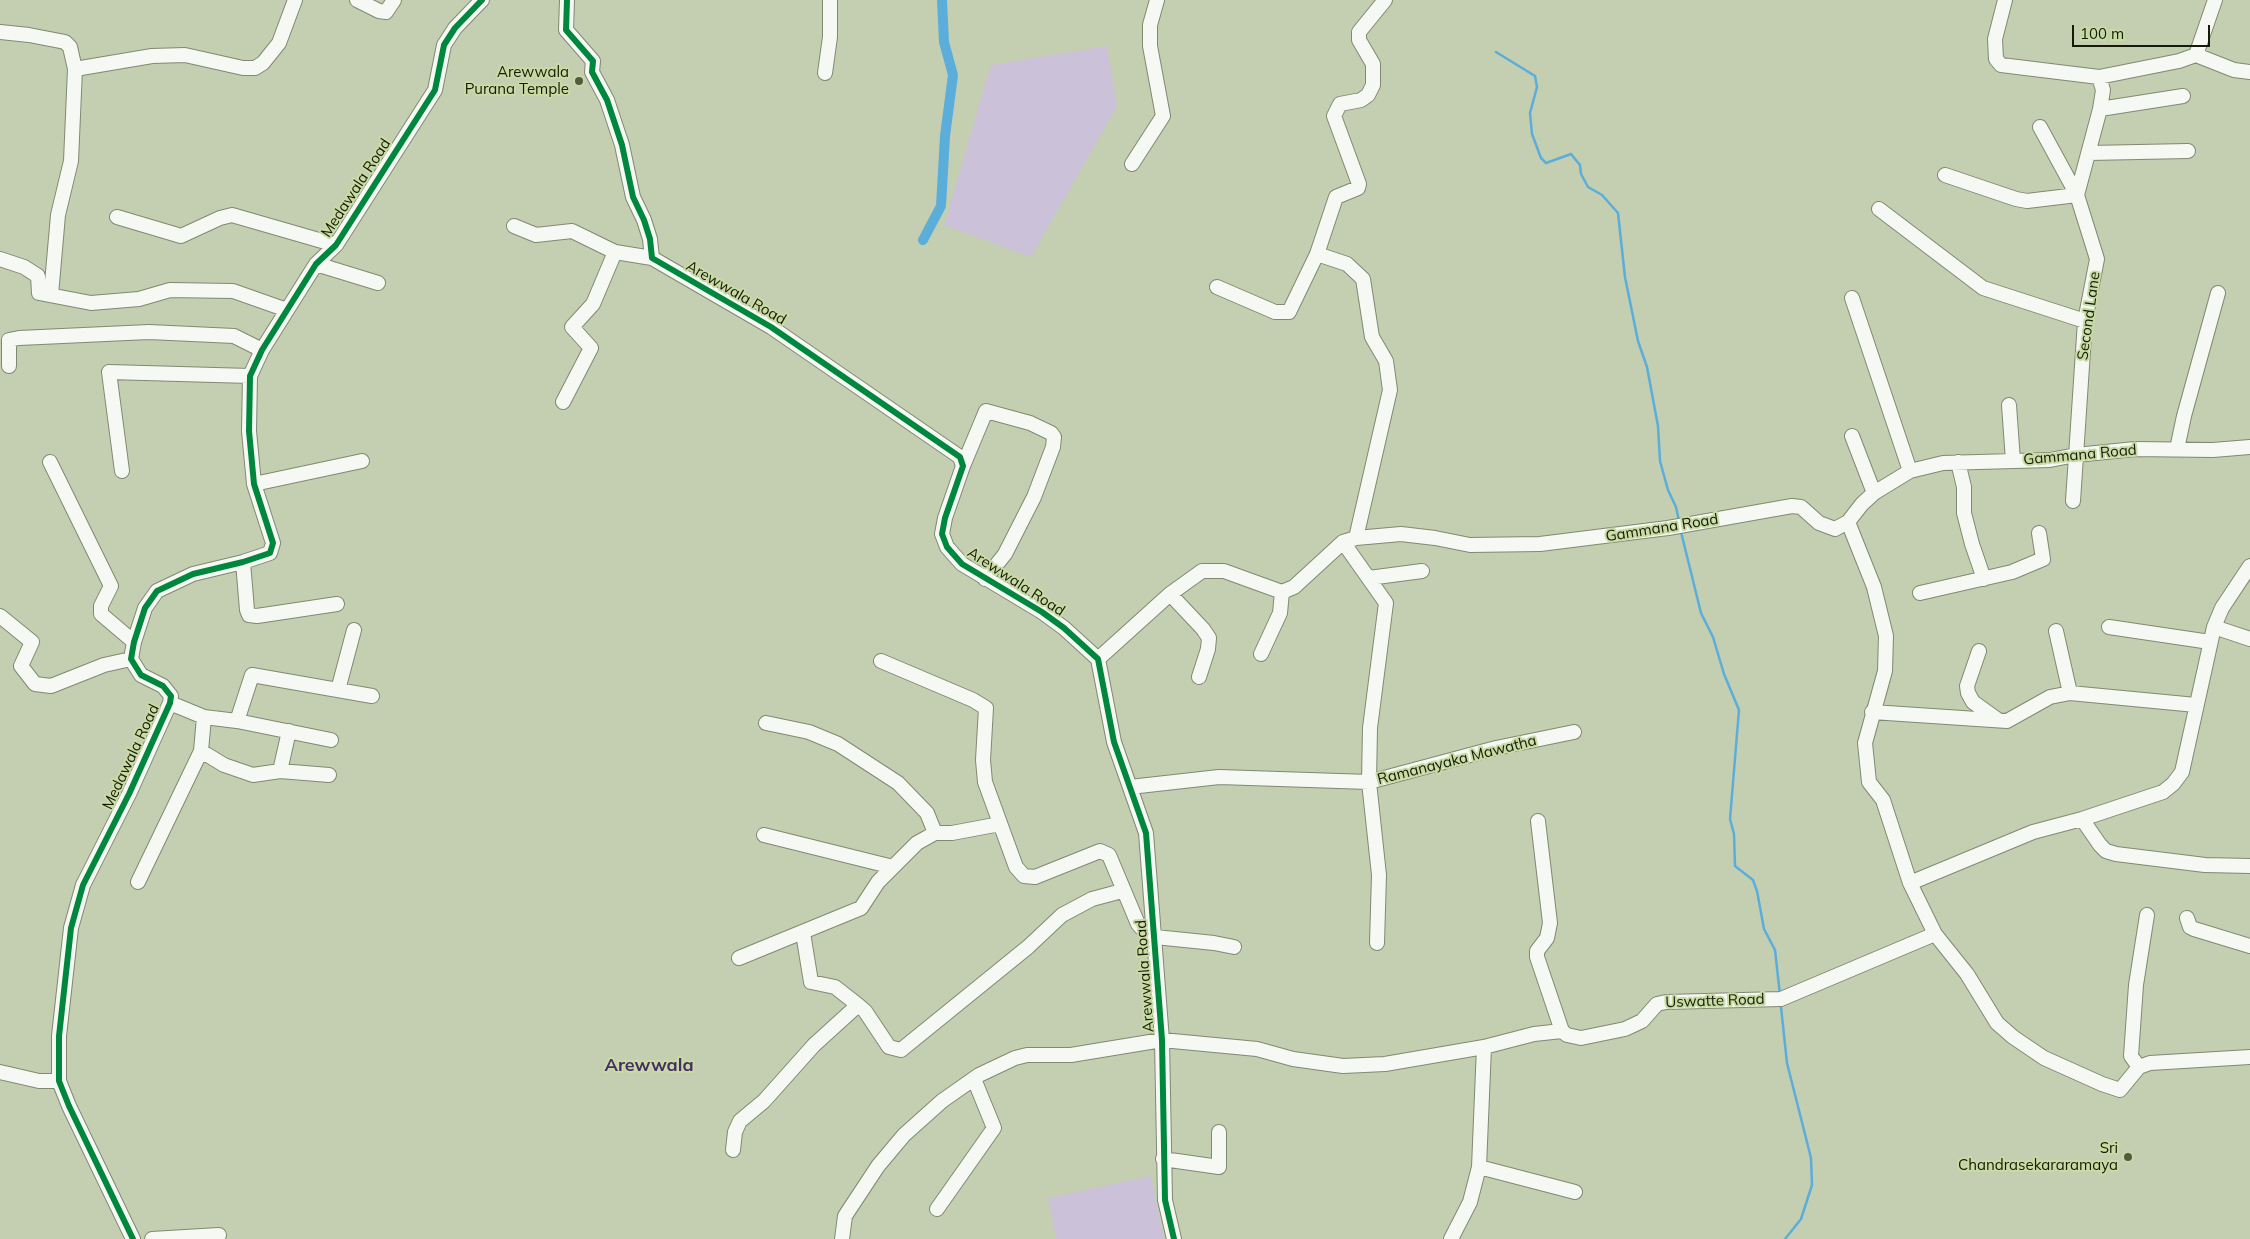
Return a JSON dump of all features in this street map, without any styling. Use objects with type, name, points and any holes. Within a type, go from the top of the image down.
[{"type":"street","points":[[75,69],[152,56],[177,55],[243,68],[255,68],[263,63],[279,43],[296,0]]},
{"type":"street","points":[[357,0],[379,11],[386,12],[394,0]]},
{"type":"street","name":"Medawala Road","points":[[59,1081],[59,1036],[71,928],[83,885],[129,794],[170,703],[171,696],[163,686],[142,675],[131,659],[134,642],[145,608],[157,591],[193,574],[244,562],[270,553],[273,543],[254,484],[249,431],[250,376],[262,350],[316,264],[336,245],[435,90],[444,45],[455,28],[482,0]]},
{"type":"street","points":[[514,226],[536,235],[572,231],[615,252],[652,258],[650,239],[644,220],[632,196],[622,144],[607,100],[594,80],[592,72],[593,61],[566,30],[567,0]]},
{"type":"street","points":[[826,73],[830,37],[830,0]]},
{"type":"street","points":[[1132,164],[1163,116],[1150,46],[1150,25],[1157,0]]},
{"type":"street","points":[[1217,287],[1275,312],[1289,312],[1317,254],[1336,197],[1358,188],[1360,184],[1334,116],[1340,104],[1361,100],[1368,96],[1373,86],[1373,64],[1358,40],[1359,32],[1385,0]]},
{"type":"street","points":[[2005,0],[1995,39],[1996,59],[2001,65],[2099,76],[2179,61],[2196,55],[2234,70],[2250,72]]},
{"type":"street","points":[[2196,55],[2215,0]]},
{"type":"street","points":[[0,32],[65,42],[70,47],[75,69],[71,161],[58,215],[51,295]]},
{"type":"street","points":[[1945,174],[2016,199],[2027,201],[2077,195],[2100,109],[2102,90],[2099,76]]},
{"type":"street","points":[[2100,109],[2183,96]]},
{"type":"street","name":"Second Lane","points":[[2040,127],[2077,195],[2096,259],[2085,321],[2073,501]]},
{"type":"street","points":[[2089,153],[2188,151]]},
{"type":"street","points":[[1879,208],[1983,288],[2085,321]]},
{"type":"street","points":[[117,218],[181,236],[220,218],[232,216],[336,245]]},
{"type":"street","points":[[563,402],[591,348],[572,327],[593,304],[615,252]]},
{"type":"street","points":[[1317,254],[1347,264],[1363,279],[1372,337],[1386,361],[1390,390],[1356,538]]},
{"type":"street","name":"Arewwala Road","points":[[652,258],[772,327],[960,457],[964,466],[944,518],[942,534],[947,547],[956,558],[985,579],[1042,612],[1064,628],[1098,659],[1114,742],[1146,833],[1162,1040],[1165,1200],[1174,1239]]},
{"type":"street","points":[[0,259],[24,267],[38,276],[39,292],[91,304],[140,299],[170,290],[233,290],[287,310]]},
{"type":"street","points":[[316,264],[378,283]]},
{"type":"street","points":[[2177,449],[2184,416],[2218,293]]},
{"type":"street","points":[[1852,298],[1910,471]]},
{"type":"street","points":[[9,366],[7,347],[9,340],[19,338],[149,332],[234,336],[262,350]]},
{"type":"street","points":[[122,471],[109,372],[250,376]]},
{"type":"street","points":[[2009,405],[2013,461]]},
{"type":"street","points":[[964,466],[986,411],[1030,423],[1051,432],[1054,437],[1053,447],[1034,497],[1005,554],[985,579]]},
{"type":"street","points":[[1852,436],[1874,493]]},
{"type":"street","name":"Gammana Road","points":[[1282,592],[1294,587],[1342,542],[1356,538],[1401,534],[1470,545],[1540,544],[1680,526],[1792,506],[1801,508],[1819,523],[1835,529],[1848,522],[1862,504],[1874,493],[1910,471],[1958,462],[2050,460],[2076,455],[2135,449],[2250,447]]},
{"type":"street","points":[[254,484],[362,461]]},
{"type":"street","points":[[50,462],[111,586],[101,606],[100,614],[134,642]]},
{"type":"street","points":[[1958,462],[1964,487],[1964,513],[1984,578]]},
{"type":"street","points":[[1848,522],[1874,587],[1886,636],[1885,671],[1872,712],[1865,743],[1869,782],[1883,800],[1910,884],[1935,934],[1967,974],[1997,1023],[2012,1037],[2044,1058],[2120,1090],[2139,1067],[2150,1063],[2250,1057]]},
{"type":"street","points":[[1920,594],[2012,572],[2043,559],[2039,533]]},
{"type":"street","points":[[1342,542],[1386,603],[1370,728],[1369,782],[1379,875],[1377,943]]},
{"type":"street","points":[[244,562],[247,610],[249,615],[257,616],[337,604]]},
{"type":"street","points":[[1910,884],[2033,832],[2082,819],[2163,792],[2173,784],[2182,772],[2214,627],[2222,608],[2250,566]]},
{"type":"street","points":[[1098,659],[1170,594],[1202,571],[1224,571],[1282,592],[1280,613],[1262,654]]},
{"type":"street","points":[[1369,578],[1422,571]]},
{"type":"street","points":[[1170,594],[1203,628],[1209,638],[1208,649],[1199,677]]},
{"type":"street","points":[[0,616],[32,642],[21,666],[35,684],[51,686],[104,665],[131,659]]},
{"type":"street","points":[[2109,626],[2210,642]]},
{"type":"street","points":[[2214,627],[2250,639]]},
{"type":"street","points":[[338,690],[354,630]]},
{"type":"street","points":[[2056,631],[2070,693]]},
{"type":"street","points":[[1978,651],[1967,686],[1968,693],[1977,705],[1998,720]]},
{"type":"street","points":[[881,661],[973,700],[986,708],[983,760],[985,782],[1016,867],[1024,876],[1035,877],[1100,851],[1108,855],[1122,891],[1138,924],[1147,934],[1155,937],[1234,947]]},
{"type":"street","points":[[236,721],[252,675],[372,696]]},
{"type":"street","points":[[1872,712],[2007,721],[2050,697],[2070,693],[2196,705]]},
{"type":"street","points":[[170,703],[204,717],[236,721],[331,740]]},
{"type":"street","points":[[138,882],[201,751],[204,717]]},
{"type":"street","points":[[766,724],[809,732],[838,744],[898,783],[927,813],[936,833]]},
{"type":"street","points":[[280,771],[288,731]]},
{"type":"street","name":"Ramanayaka Mawatha","points":[[1130,787],[1219,777],[1369,782],[1496,748],[1574,732]]},
{"type":"street","points":[[201,751],[224,764],[253,775],[280,771],[329,775]]},
{"type":"street","points":[[2082,819],[2100,845],[2106,851],[2116,854],[2206,865],[2250,866]]},
{"type":"street","points":[[1538,821],[1550,923],[1547,938],[1538,951],[1537,957],[1562,1031]]},
{"type":"street","points":[[740,958],[861,908],[878,882],[917,843],[936,833],[952,833],[1000,824]]},
{"type":"street","points":[[764,835],[893,867]]},
{"type":"street","points":[[803,933],[811,982],[835,987],[866,1011],[889,1047],[901,1050],[1028,947],[1062,914],[1092,899],[1122,891]]},
{"type":"street","points":[[2139,1067],[2131,1056],[2136,986],[2147,915]]},
{"type":"street","points":[[2187,918],[2190,927],[2194,929],[2250,946]]},
{"type":"street","name":"Uswatte Road","points":[[842,1239],[845,1216],[878,1166],[904,1135],[942,1101],[974,1079],[1015,1058],[1027,1055],[1071,1055],[1162,1040],[1257,1050],[1293,1059],[1343,1066],[1385,1064],[1484,1047],[1534,1034],[1562,1031],[1567,1035],[1581,1038],[1625,1029],[1642,1020],[1657,1004],[1666,1002],[1781,999],[1935,934]]},
{"type":"street","points":[[733,1150],[735,1132],[740,1121],[764,1100],[814,1045],[858,1005]]},
{"type":"street","points":[[1451,1239],[1470,1202],[1479,1167],[1484,1047]]},
{"type":"street","points":[[0,1072],[39,1081],[59,1081],[69,1106],[134,1239]]},
{"type":"street","points":[[937,1209],[994,1128],[974,1079]]},
{"type":"street","points":[[1163,1159],[1219,1167],[1219,1132]]},
{"type":"street","points":[[1479,1167],[1575,1192]]},
{"type":"street","points":[[152,1239],[219,1235]]},
{"type":"shaded area","points":[[1107,46],[1117,106],[1031,257],[944,225],[991,65]]},
{"type":"shaded area","points":[[1151,1176],[1164,1239],[1056,1239],[1048,1198]]},
{"type":"waterway","points":[[923,240],[941,206],[945,136],[953,75],[944,42],[942,0]]},
{"type":"waterway","points":[[1496,52],[1535,76],[1537,87],[1530,113],[1532,134],[1541,158],[1546,163],[1571,154],[1580,165],[1581,174],[1588,187],[1602,195],[1618,213],[1625,277],[1638,341],[1647,367],[1658,426],[1660,461],[1679,521]]},
{"type":"waterway","points":[[1681,532],[1701,613],[1713,637],[1724,674],[1739,710],[1730,819],[1734,834],[1735,866],[1753,880],[1757,891],[1764,929],[1775,950],[1780,995]]},
{"type":"waterway","points":[[1781,1007],[1787,1063],[1811,1158],[1812,1185],[1801,1219],[1785,1239]]},
{"type":"cycle path","points":[[133,1239],[69,1106],[59,1081],[59,1036],[71,928],[83,885],[129,794],[170,703],[171,696],[163,686],[141,675],[131,659],[134,642],[145,608],[157,591],[193,574],[243,562],[270,553],[273,543],[254,484],[249,431],[250,376],[262,350],[316,264],[336,245],[435,90],[444,45],[455,28],[482,0]]},
{"type":"cycle path","points":[[567,0],[566,30],[593,61],[592,72],[607,100],[622,145],[633,197],[644,220],[650,239],[652,258],[771,327],[960,457],[963,466],[945,518],[942,534],[947,547],[962,564],[1042,612],[1064,628],[1098,659],[1114,742],[1146,833],[1162,1040],[1165,1200],[1174,1239]]},
{"type":"place","name":"Arewwala Purana Temple","points":[[579,81]]},
{"type":"place","name":"Sri Chandrasekararamaya","points":[[2128,1157]]},
{"type":"district","name":"Arewwala","points":[[649,1066]]}]
